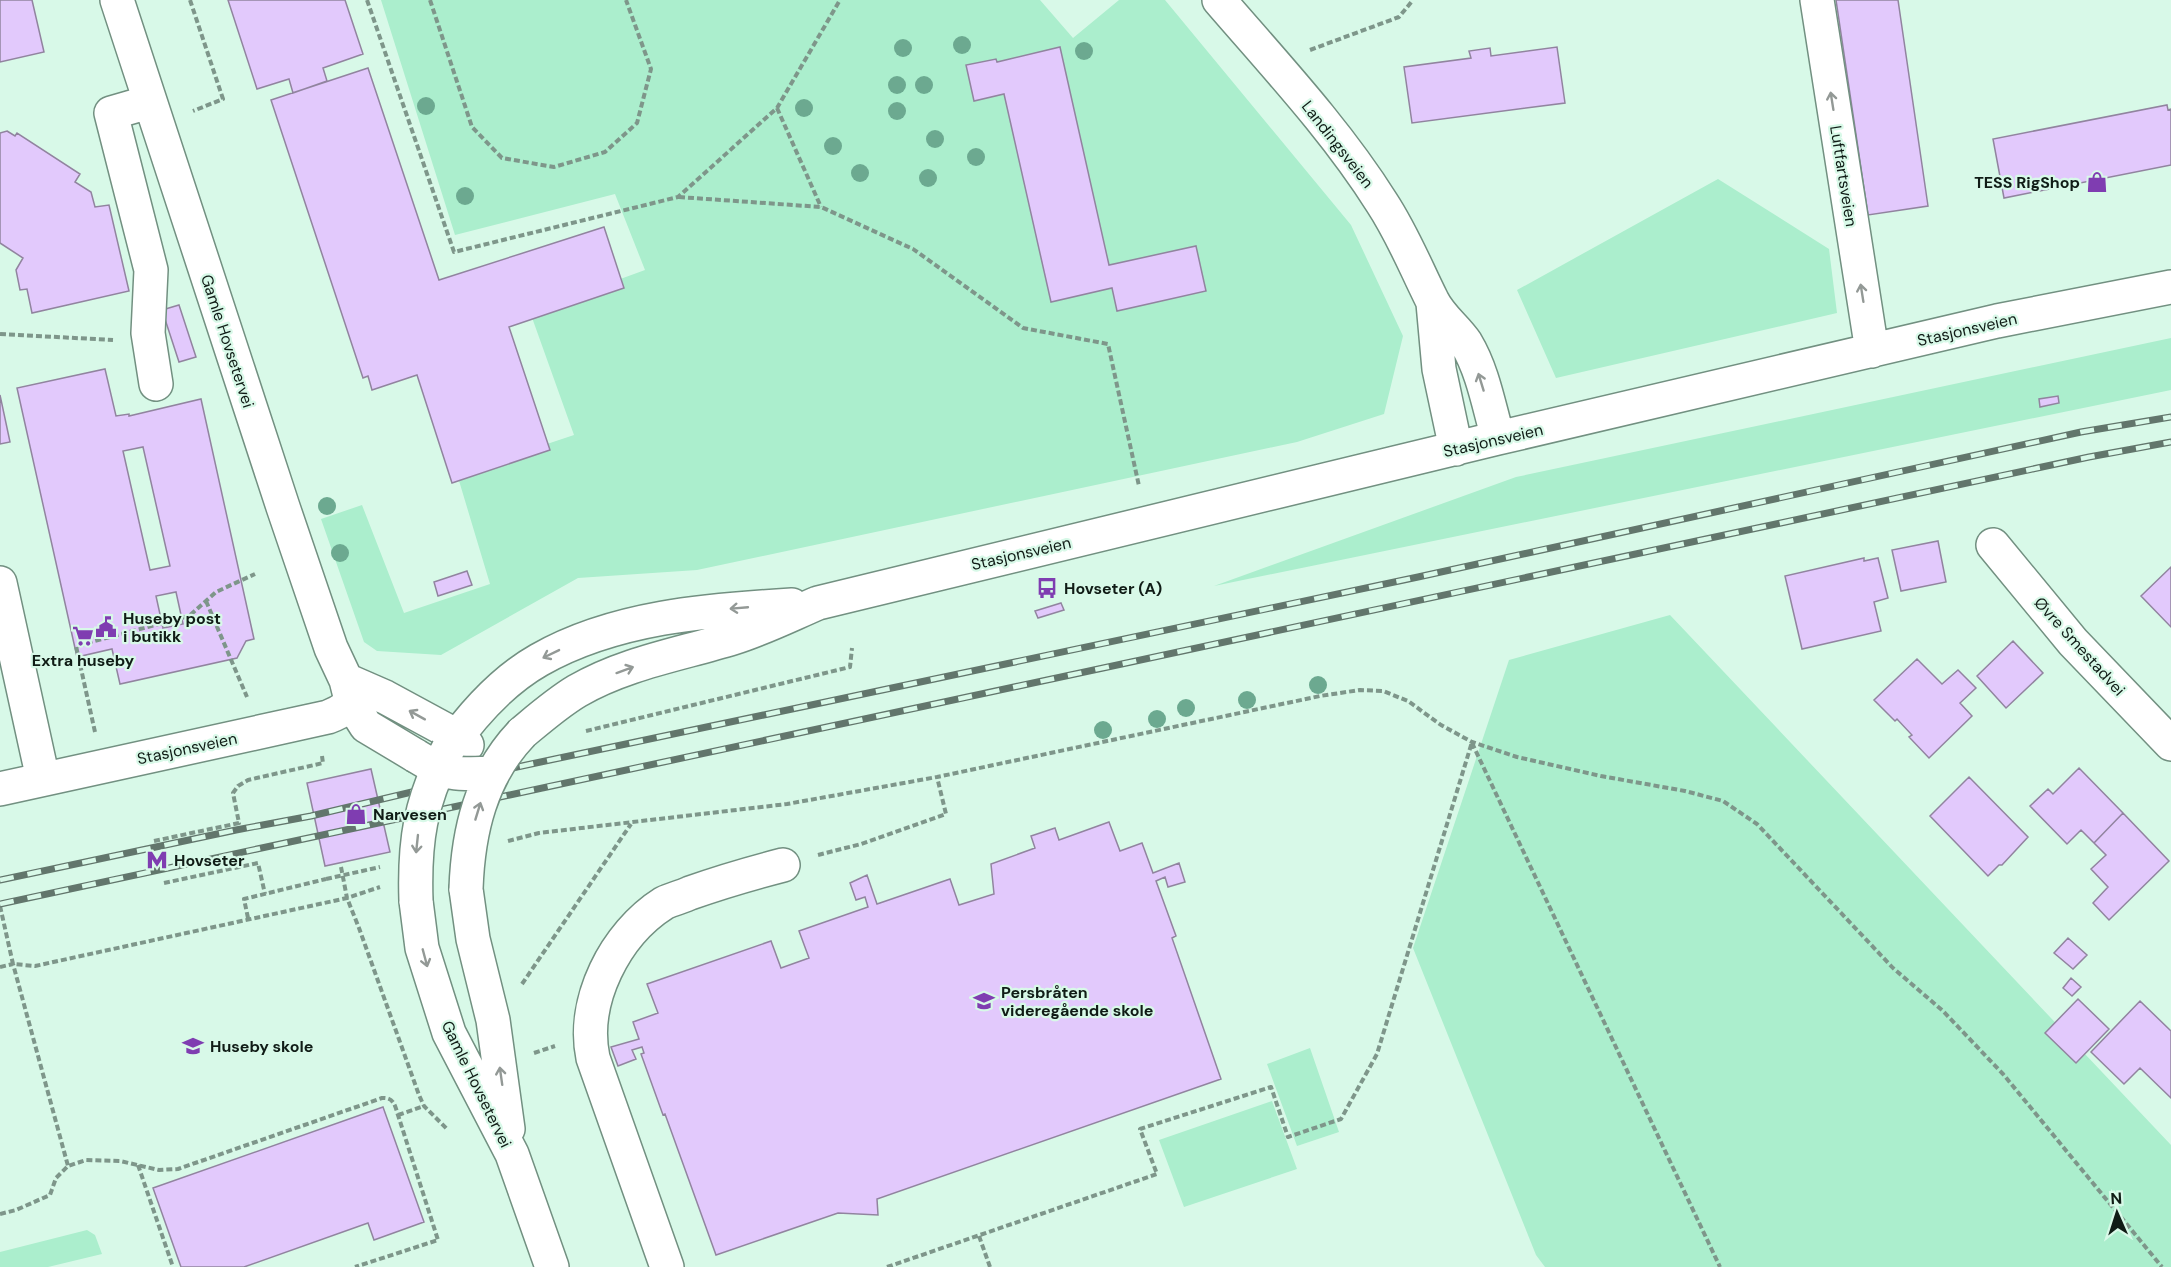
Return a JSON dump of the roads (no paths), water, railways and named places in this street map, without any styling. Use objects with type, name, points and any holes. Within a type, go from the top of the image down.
[{"type":"street","name":"Gamle Hovsetervei","points":[[117,0],[331,648],[354,691],[366,726],[445,751],[492,773],[478,807],[470,843],[466,889],[472,939],[493,1020],[512,1154]]},
{"type":"street","name":"Landingsveien","points":[[1219,0],[1277,67],[1362,172],[1378,196],[1407,244],[1433,303],[1465,342],[1475,362],[1498,438]]},
{"type":"street","name":"Luftfartsveien","points":[[1817,0],[1872,351]]},
{"type":"street","points":[[149,102],[111,113],[151,270],[148,333],[156,384]]},
{"type":"street","name":"Stasjonsveien","points":[[492,773],[522,733],[578,691],[658,659],[735,637],[818,603],[1456,448],[1997,321],[2171,287]]},
{"type":"street","name":"Landingsveien","points":[[1433,303],[1439,369],[1456,448]]},
{"type":"street","name":"Øvre Smestadvei","points":[[1993,545],[2073,642],[2171,744]]},
{"type":"street","points":[[0,583],[44,779]]},
{"type":"street","name":"Stasjonsveien","points":[[445,751],[509,680],[538,660],[572,644],[607,631],[661,619],[724,609],[818,603]]},
{"type":"street","name":"Gamle Hovsetervei","points":[[354,691],[385,697],[445,751]]},
{"type":"street","name":"Stasjonsveien","points":[[0,789],[328,717],[340,712],[354,691]]},
{"type":"street","name":"Gamle Hovsetervei","points":[[445,751],[422,811],[417,846],[416,901],[422,948],[449,1033],[512,1154],[552,1267]]},
{"type":"street","points":[[667,1267],[593,1058],[590,1035],[597,992],[612,958],[635,928],[665,903],[724,880],[783,865]]},
{"type":"railway","points":[[0,880],[311,816],[517,767],[1418,577],[2081,432],[2171,417]]},
{"type":"railway","points":[[0,904],[2089,457],[2171,442]]},
{"type":"place","name":"TESS RigShop","points":[[2097,182]]},
{"type":"place","name":"Hovseter (A)","points":[[1047,588]]},
{"type":"place","name":"Huseby post i butikk","points":[[106,627]]},
{"type":"place","name":"Extra huseby","points":[[83,636]]},
{"type":"place","name":"Narvesen","points":[[356,814]]},
{"type":"place","name":"Hovseter","points":[[157,860]]},
{"type":"place","name":"Persbråten videregående skole","points":[[984,1001]]},
{"type":"place","name":"Huseby skole","points":[[193,1046]]}]
